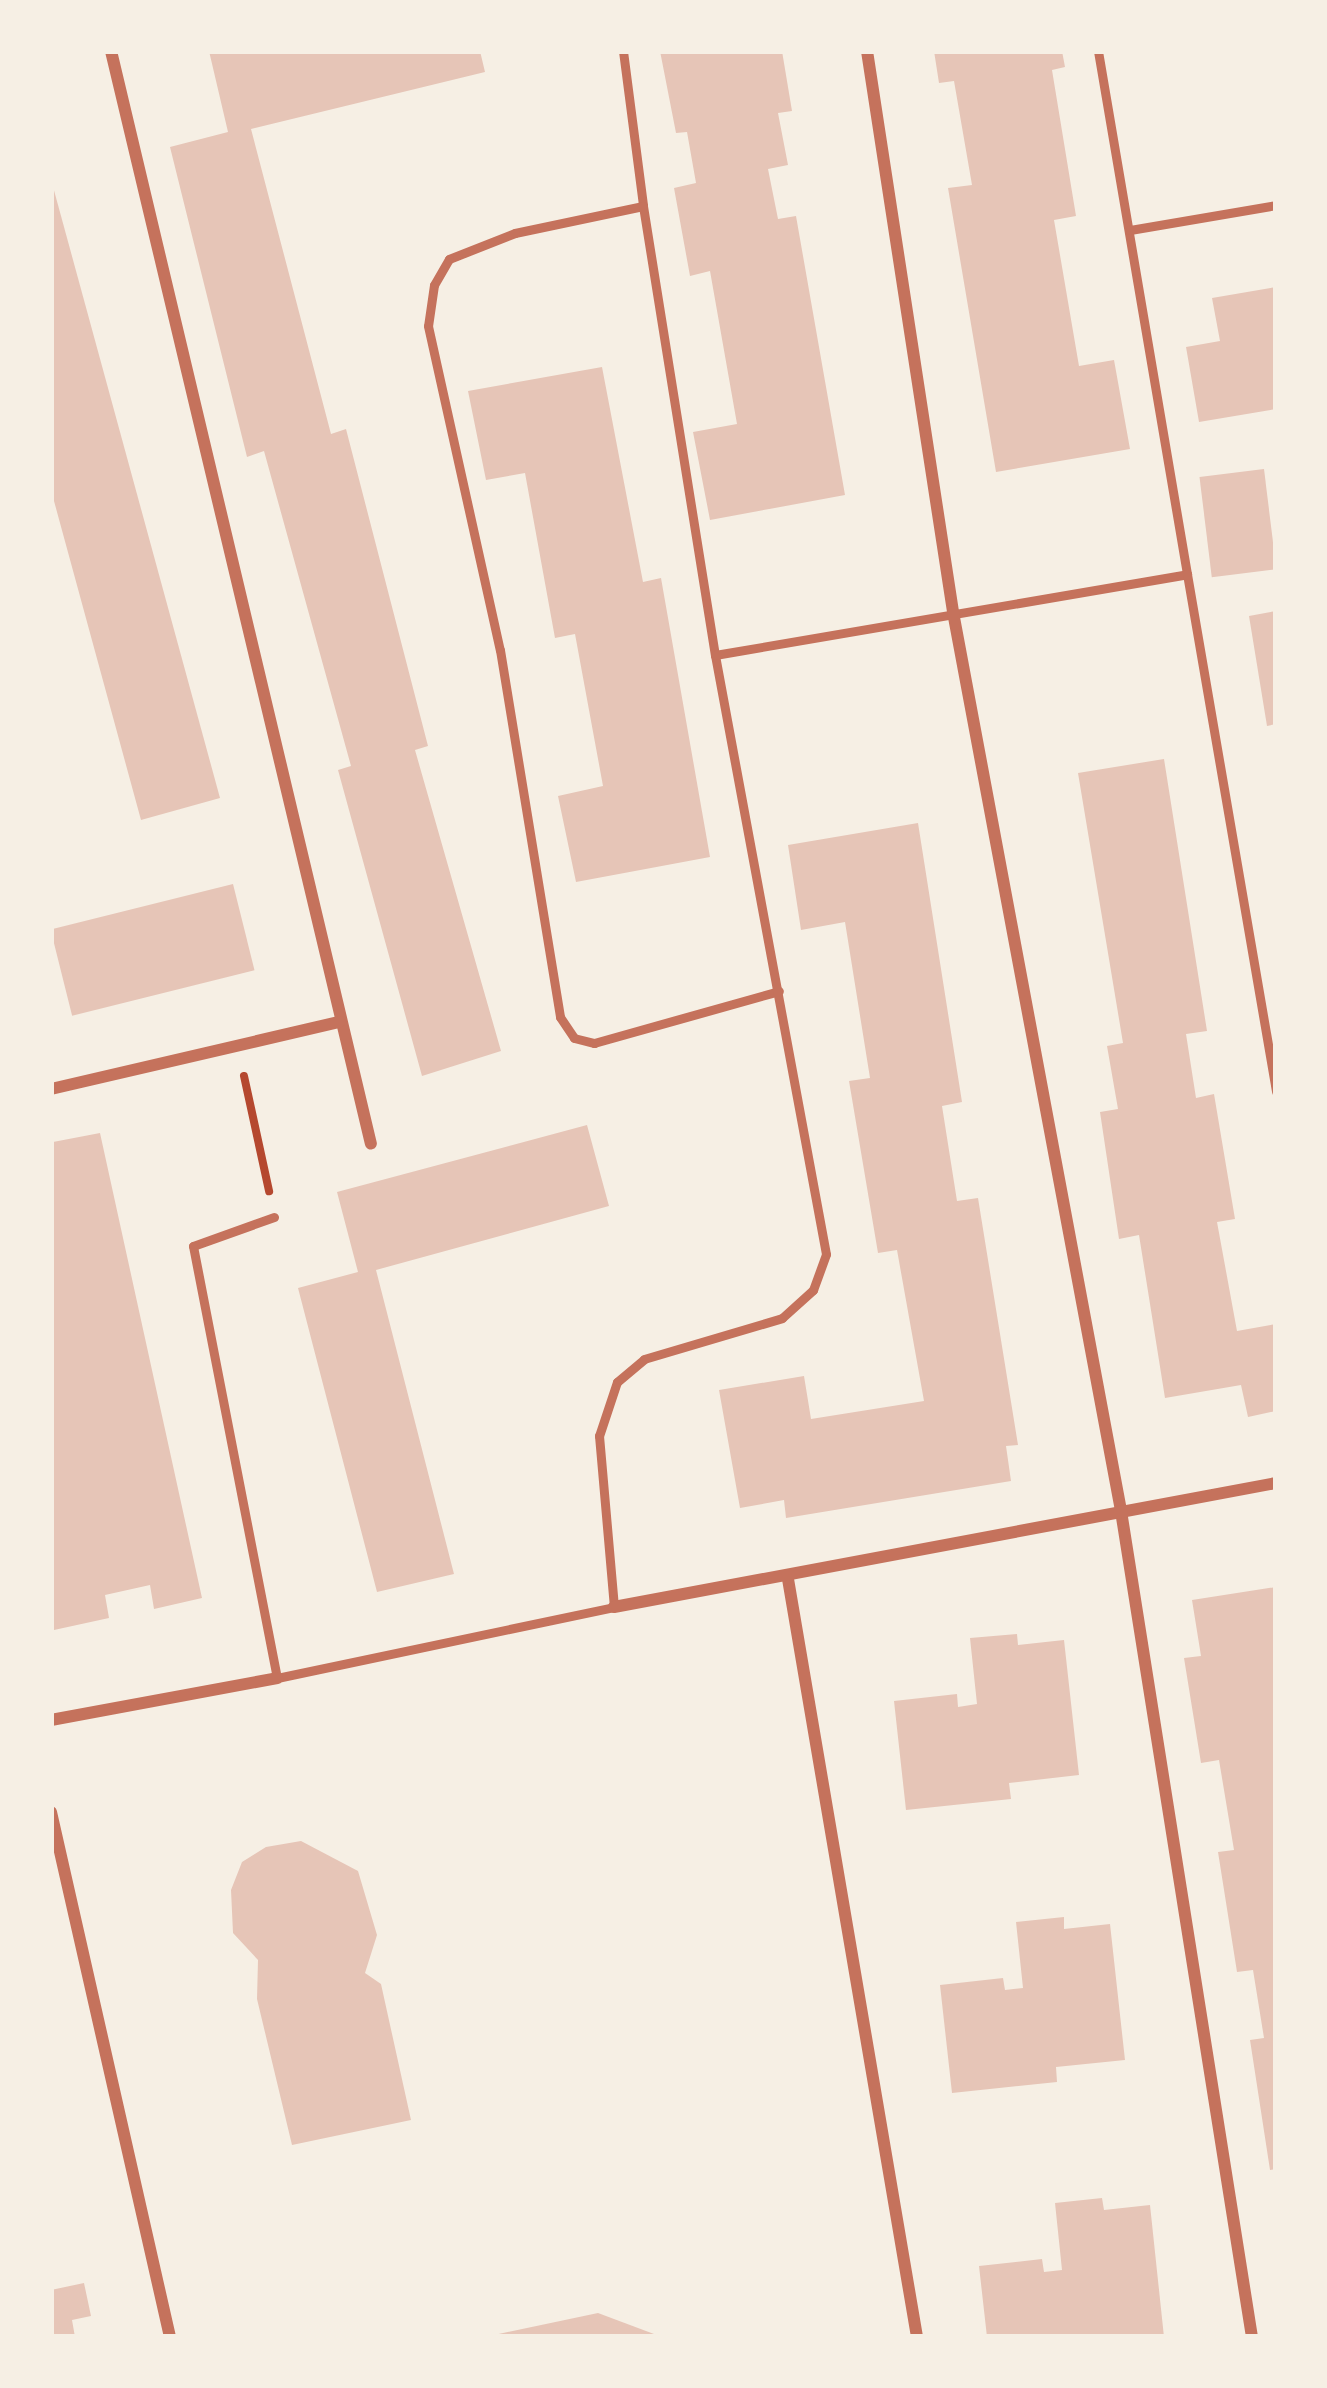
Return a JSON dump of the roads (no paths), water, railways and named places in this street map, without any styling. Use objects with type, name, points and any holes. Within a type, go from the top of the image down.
[{"type":"street","points":[[111,51],[371,1144]]},
{"type":"street","points":[[867,51],[953,612],[1121,1511],[1252,2337]]},
{"type":"street","points":[[51,1089],[340,1022]]},
{"type":"street","points":[[614,1607],[788,1580],[1276,1483]]},
{"type":"street","points":[[788,1580],[916,2337]]},
{"type":"street","points":[[51,1720],[277,1678]]},
{"type":"street","points":[[51,1812],[170,2337]]},
{"type":"lane","points":[[274,1217],[193,1246],[277,1678],[614,1607],[598,1436],[617,1382],[644,1359],[782,1318],[813,1290],[826,1254],[715,655],[623,51]]},
{"type":"lane","points":[[1098,51],[1276,1091]]},
{"type":"lane","points":[[1130,230],[1276,205]]},
{"type":"lane","points":[[644,206],[515,233],[449,259],[434,285],[428,326],[500,650],[560,1017],[574,1038],[594,1043],[779,991]]},
{"type":"lane","points":[[715,655],[1187,574]]}]
